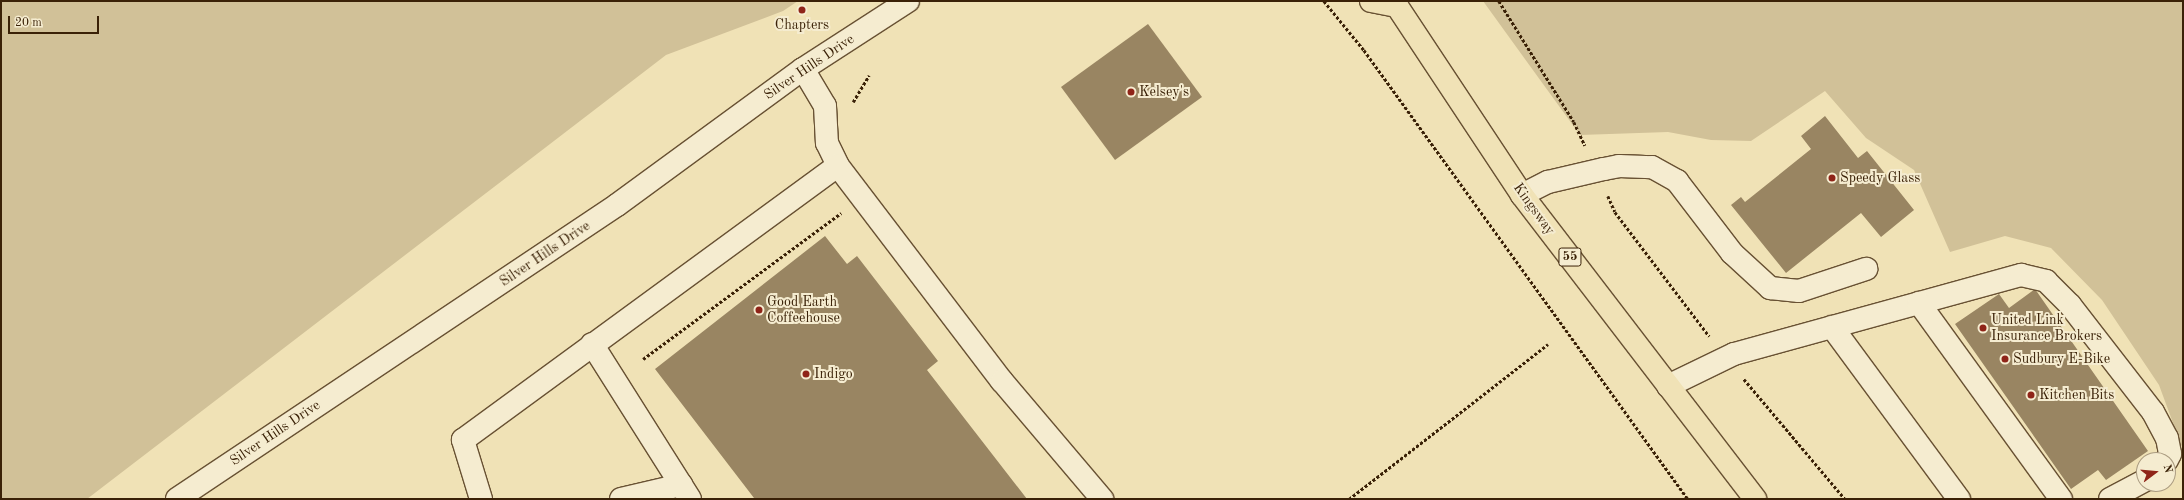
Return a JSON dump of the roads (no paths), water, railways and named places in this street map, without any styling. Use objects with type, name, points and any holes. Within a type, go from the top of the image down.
[{"type":"main road","name":"Kingsway","points":[[1371,1],[1396,4],[1522,195],[1755,499]]},
{"type":"street","name":"Silver Hills Drive","points":[[177,499],[617,205],[803,69],[908,1]]},
{"type":"street","points":[[803,69],[826,106],[827,143],[838,166],[1002,381],[1102,499]]},
{"type":"street","points":[[481,499],[463,440],[592,344],[838,166]]},
{"type":"street","points":[[1522,195],[1548,182],[1597,170],[1620,166],[1652,167],[1677,181],[1732,253],[1770,288],[1799,291],[1866,269]]},
{"type":"street","points":[[1668,386],[1734,354],[2022,275],[2046,281],[2070,305],[2153,412],[2167,438],[2170,452]]},
{"type":"street","points":[[1919,303],[2061,499]]},
{"type":"street","points":[[1832,326],[1959,499]]},
{"type":"street","points":[[592,344],[685,492],[621,499]]},
{"type":"street","points":[[2110,499],[2136,486]]},
{"type":"place","name":"Chapters","points":[[802,10]]},
{"type":"place","name":"Kelsey's","points":[[1131,92]]},
{"type":"place","name":"Speedy Glass","points":[[1832,178]]},
{"type":"place","name":"Good Earth Coffeehouse","points":[[759,310]]},
{"type":"place","name":"United Link Insurance Brokers","points":[[1983,328]]},
{"type":"place","name":"Sudbury E-Bike","points":[[2005,359]]},
{"type":"place","name":"Indigo","points":[[806,374]]},
{"type":"place","name":"Kitchen Bits","points":[[2031,395]]}]
